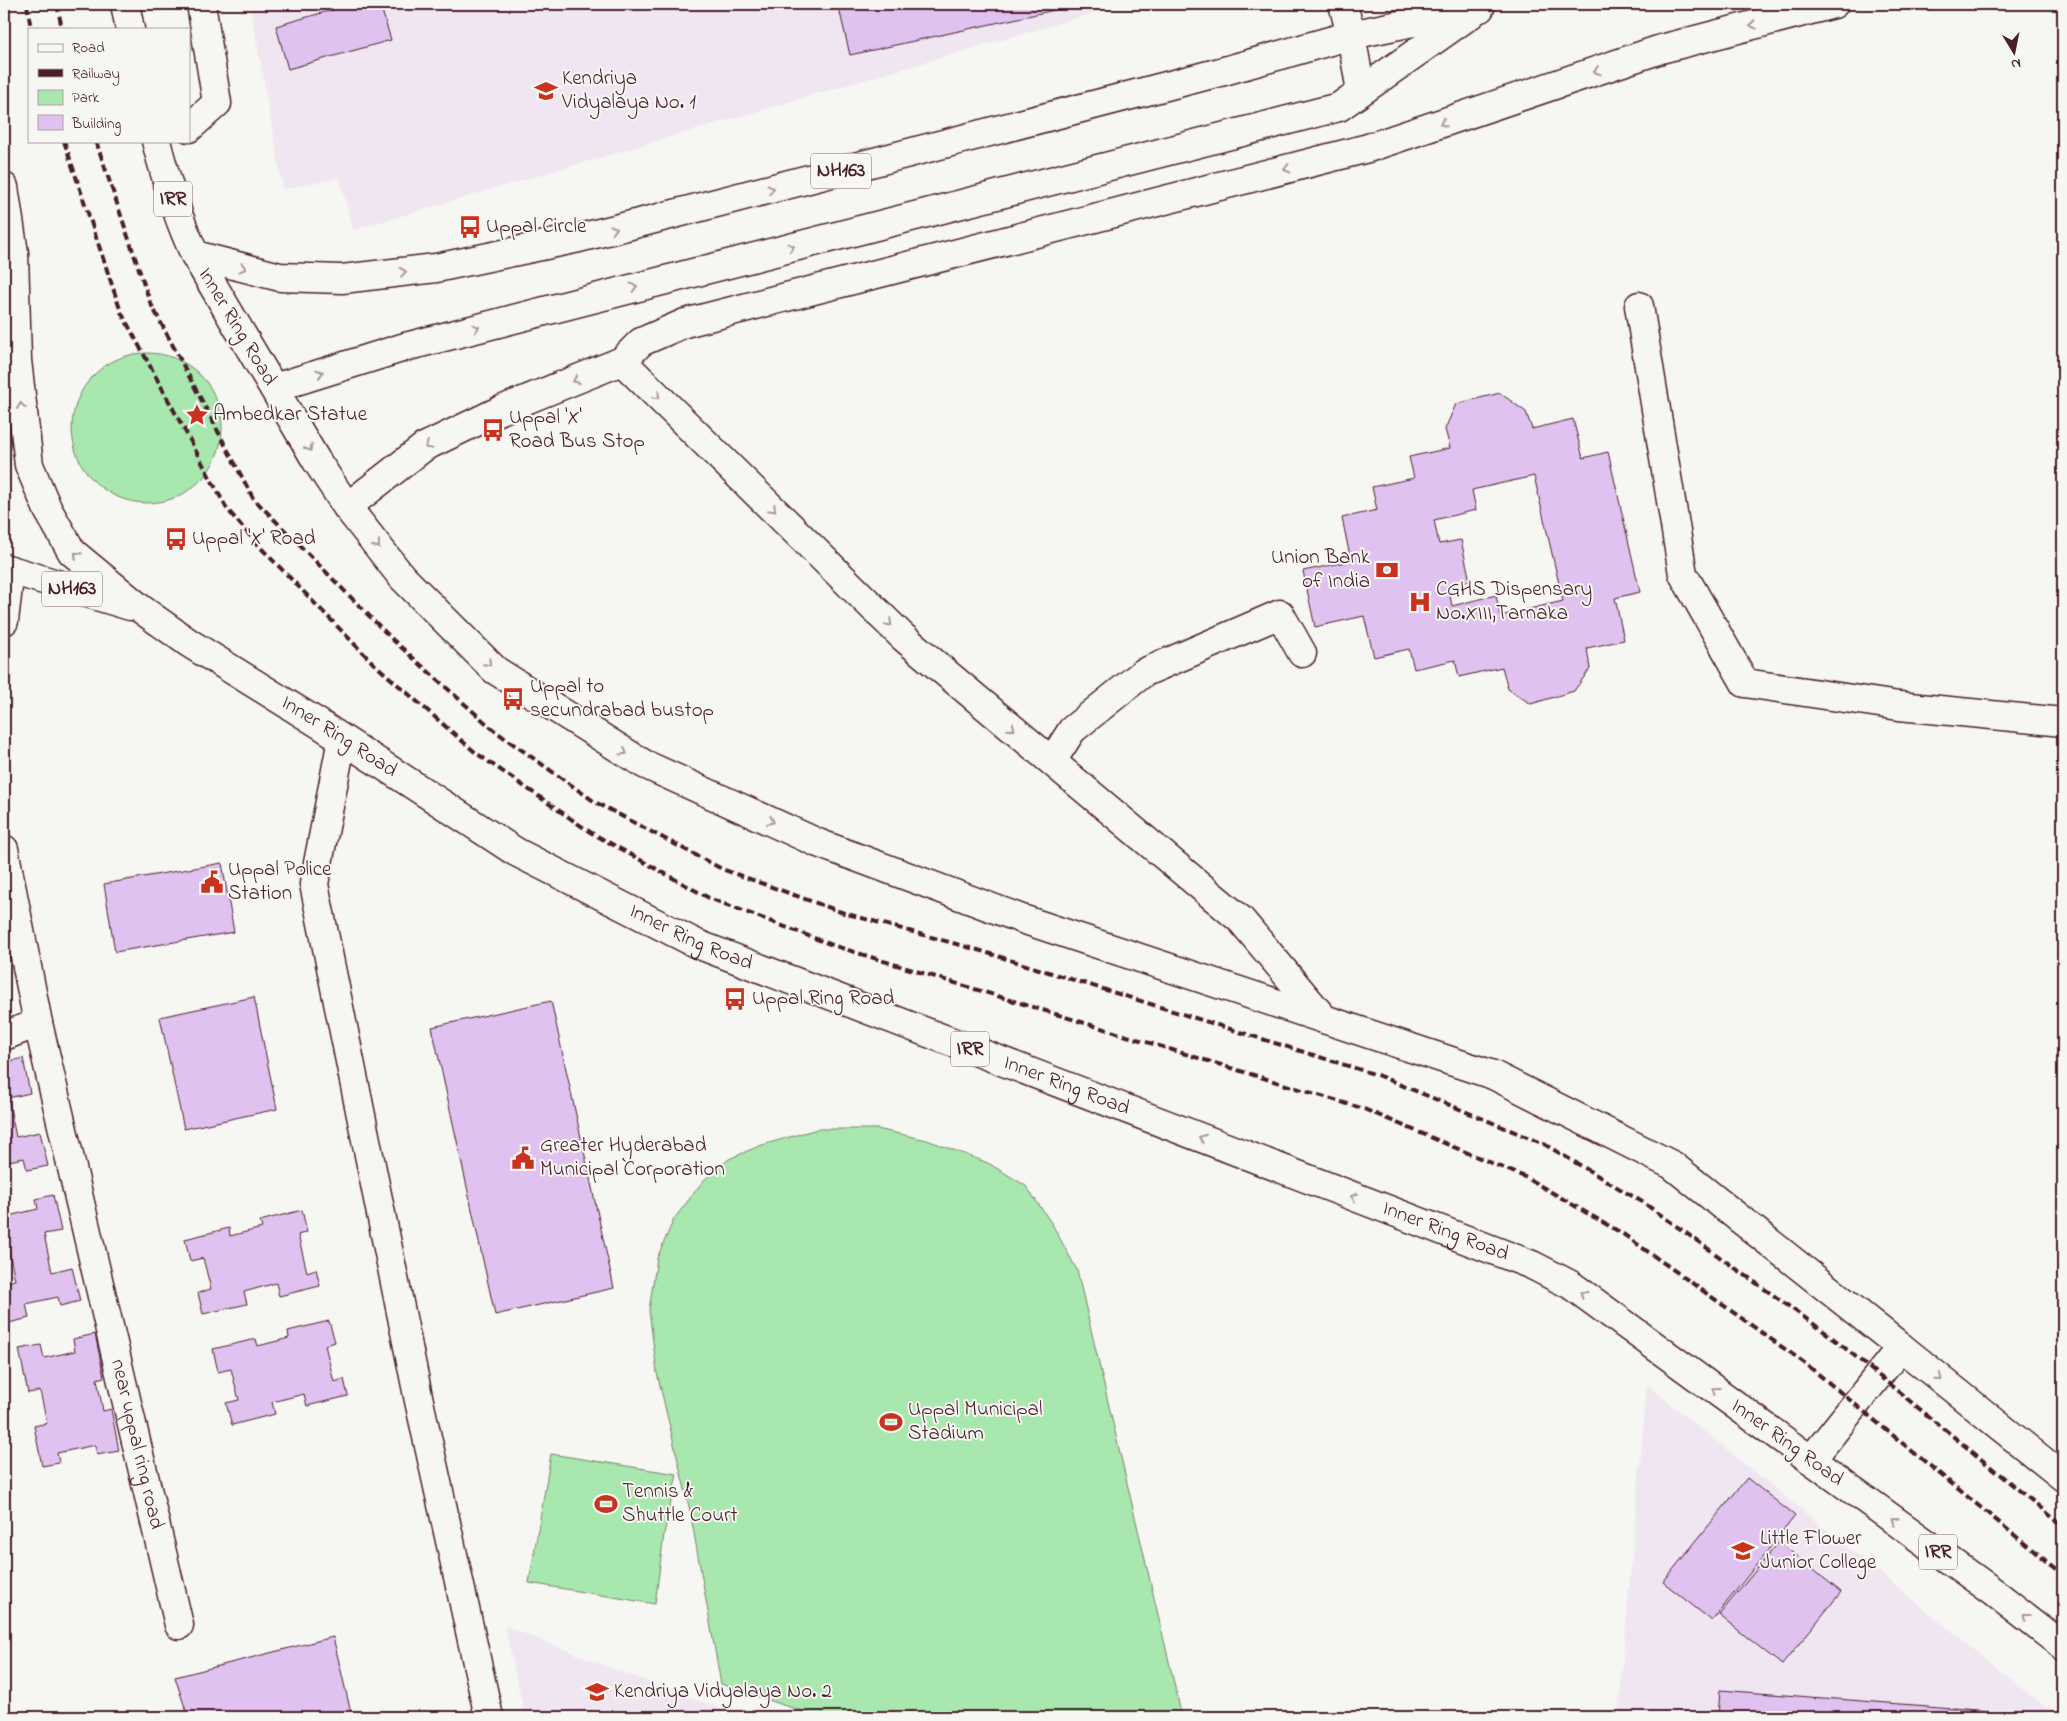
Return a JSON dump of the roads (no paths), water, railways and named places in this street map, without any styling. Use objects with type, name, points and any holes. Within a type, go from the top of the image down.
[{"type":"main road","points":[[125,4],[130,28]]},
{"type":"main road","points":[[190,127],[217,103],[201,4]]},
{"type":"main road","points":[[1343,4],[1362,91]]},
{"type":"main road","points":[[346,507],[424,448],[501,410],[622,362],[641,342],[684,323],[1368,148],[1661,49],[1834,4]]},
{"type":"main road","name":"NH163","points":[[195,256],[280,277],[342,279],[436,268],[579,238],[1224,71],[1351,35],[1489,6]]},
{"type":"main road","name":"NH163","points":[[274,388],[405,346],[1339,107],[1489,6]]},
{"type":"main road","name":"Inner Ring Road","points":[[163,145],[165,177],[195,256],[316,460],[346,507],[402,577],[496,670],[644,764],[827,846],[1022,919],[1493,1075],[1672,1165],[2063,1477]]},
{"type":"main road","name":"Inner Ring Road","points":[[4,187],[14,253],[17,360],[28,465],[48,510],[72,552],[141,609],[189,643],[342,739],[516,852],[697,944],[1532,1265],[1571,1285],[1995,1593],[2063,1646]]},
{"type":"main road","points":[[1639,306],[1683,574],[1745,683],[1899,706],[2063,722]]},
{"type":"main road","points":[[622,362],[903,637],[1241,920],[1324,1019]]},
{"type":"main road","points":[[4,621],[7,569]]},
{"type":"main road","name":"NH163","points":[[7,569],[141,609]]},
{"type":"main road","points":[[1052,761],[1072,730],[1143,673],[1280,614],[1302,653]]},
{"type":"main road","points":[[342,739],[314,884],[419,1401],[489,1717]]},
{"type":"main road","name":"near uppal ring road","points":[[4,849],[38,1022],[179,1626]]},
{"type":"main road","points":[[4,1036],[38,1022]]},
{"type":"main road","points":[[1810,1460],[1901,1348]]},
{"type":"railway","points":[[27,4],[31,28]]},
{"type":"railway","points":[[57,4],[62,28]]},
{"type":"railway","points":[[64,142],[121,312],[227,509],[258,545],[373,663],[476,753],[590,832],[709,898],[835,946],[1364,1109],[1527,1178],[1623,1234],[1806,1364],[2063,1575]]},
{"type":"railway","points":[[96,142],[150,302],[253,498],[393,640],[495,731],[595,802],[722,869],[844,913],[978,950],[1377,1075],[1544,1144],[1644,1203],[1829,1335],[2063,1526]]},
{"type":"place","name":"Kendriya Vidyalaya No. 1","points":[[546,91]]},
{"type":"place","name":"Uppal Circle","points":[[470,227]]},
{"type":"place","name":"Ambedkar Statue","points":[[197,415]]},
{"type":"place","name":"Uppal 'X' Road Bus Stop","points":[[493,430]]},
{"type":"place","name":"Uppal 'X' Road","points":[[176,539]]},
{"type":"place","name":"Union Bank of India","points":[[1387,570]]},
{"type":"place","name":"CGHS Dispensary No.XIII,Tarnaka","points":[[1420,602]]},
{"type":"place","name":"Uppal to secundrabad bustop","points":[[513,699]]},
{"type":"place","name":"Uppal Police Station","points":[[212,882]]},
{"type":"place","name":"Uppal Ring Road","points":[[735,999]]},
{"type":"place","name":"Greater Hyderabad Municipal Corporation","points":[[523,1158]]},
{"type":"place","name":"Uppal Municipal Stadium","points":[[891,1422]]},
{"type":"place","name":"Tennis & Shuttle Court","points":[[606,1504]]},
{"type":"place","name":"Little Flower Junior College","points":[[1743,1551]]},
{"type":"place","name":"Kendriya Vidyalaya No. 2","points":[[597,1692]]}]
